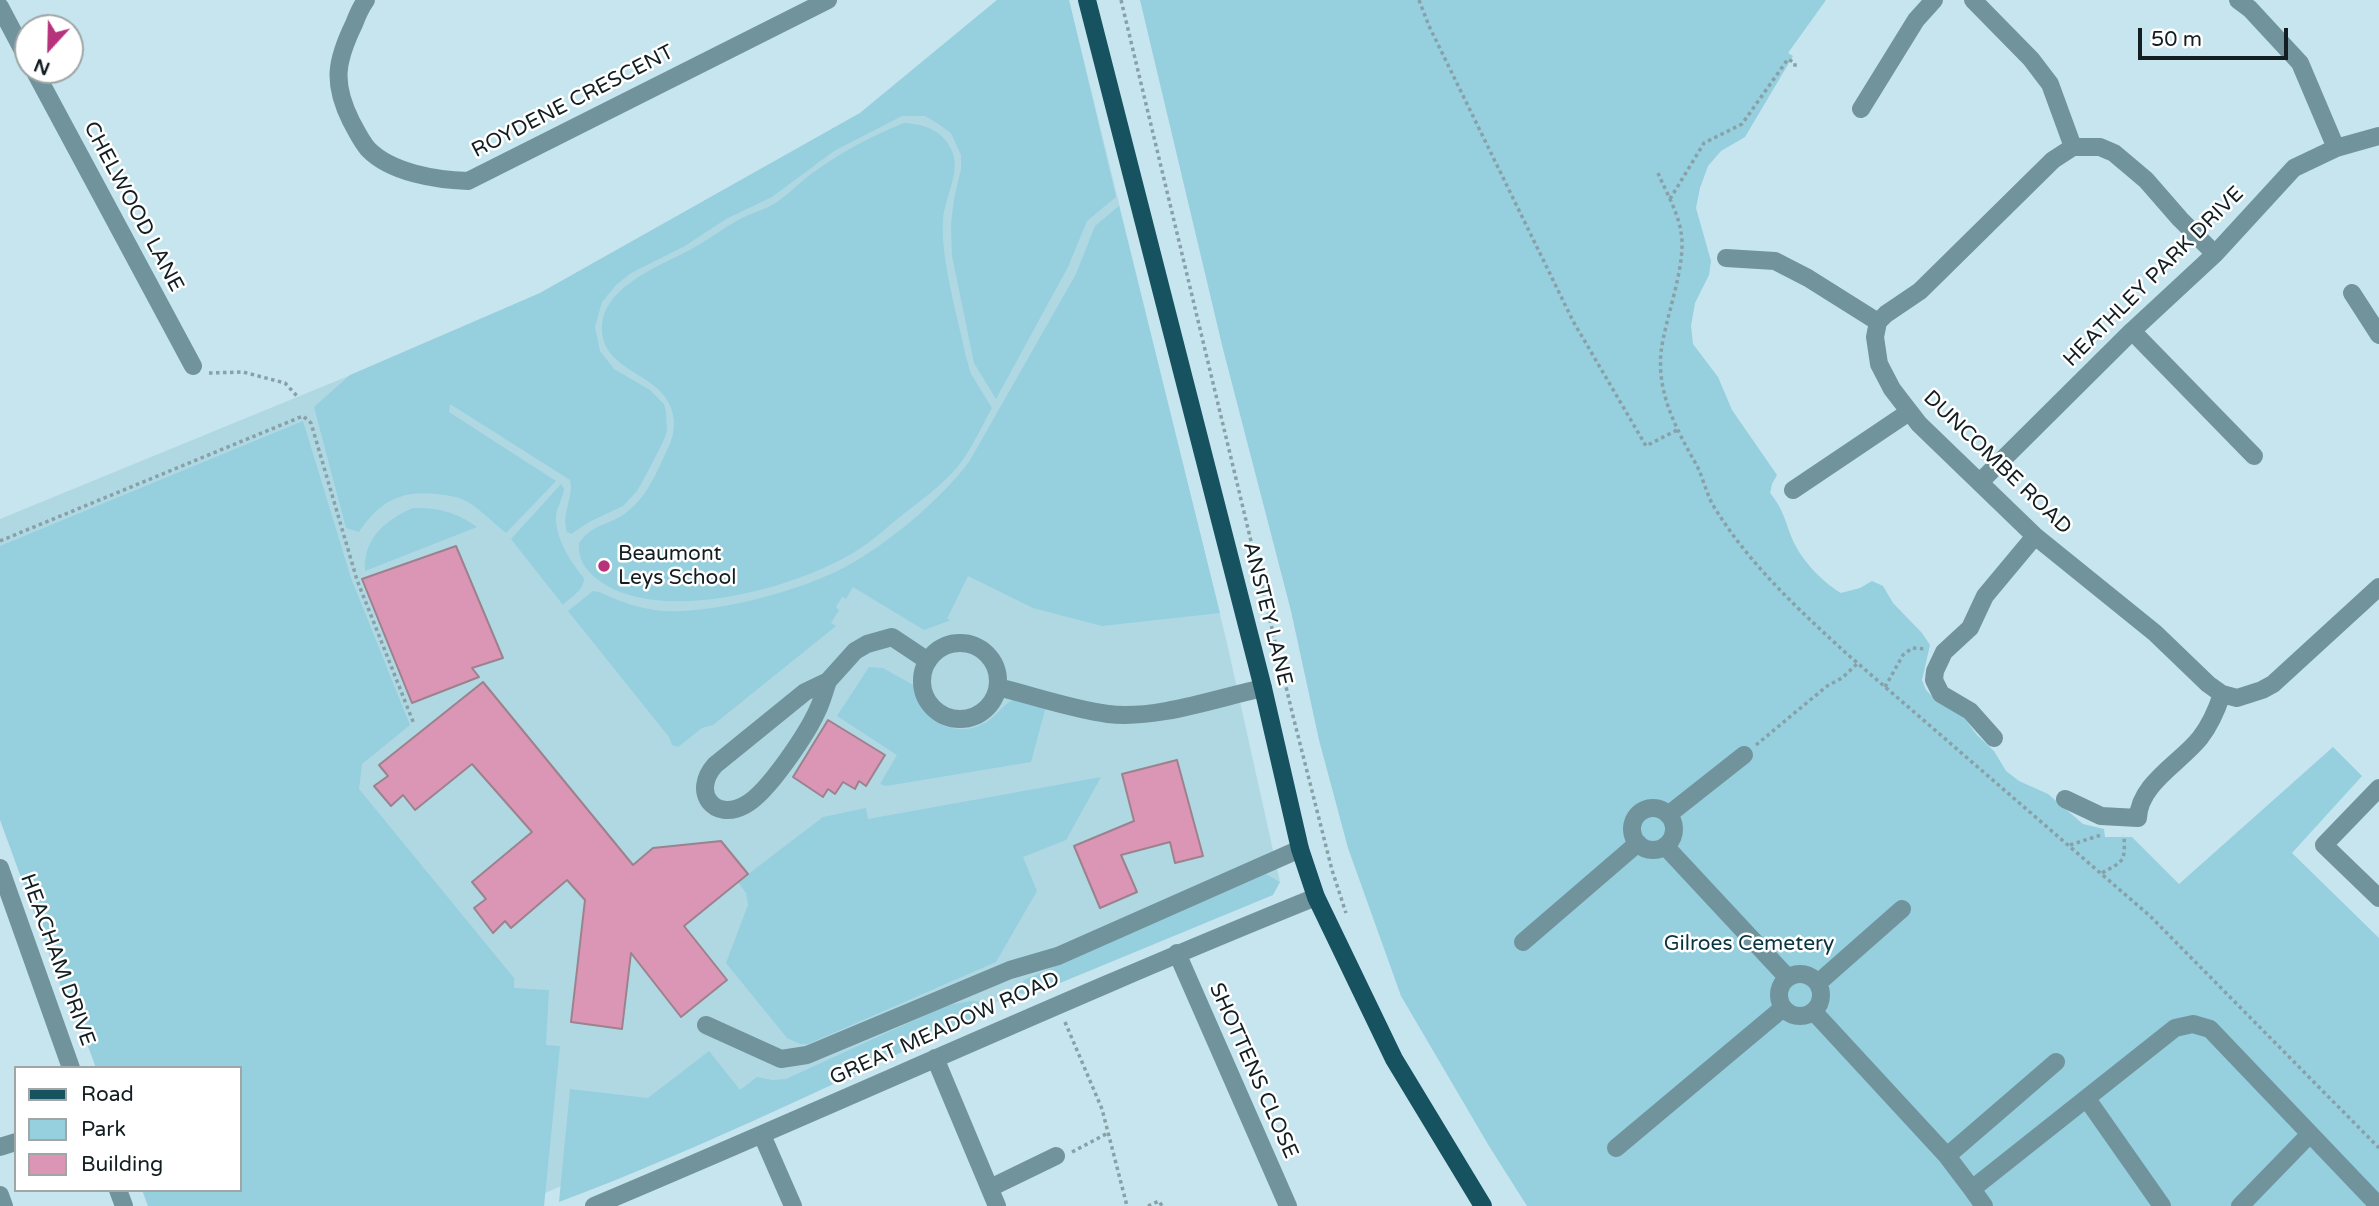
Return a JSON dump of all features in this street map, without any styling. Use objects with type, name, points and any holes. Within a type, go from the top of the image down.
[{"type":"main road","name":"ANSTEY LANE","points":[[1087,0],[1263,688],[1300,849],[1316,897],[1394,1059],[1483,1206]]},
{"type":"street","name":"ROYDENE CRESCENT","points":[[366,0],[341,50],[338,70],[340,93],[356,132],[368,149],[415,174],[440,180],[468,181],[828,0]]},
{"type":"street","points":[[1861,109],[1916,20],[1934,0]]},
{"type":"street","points":[[1973,0],[2031,59],[2050,84],[2073,147]]},
{"type":"street","points":[[2238,0],[2250,9],[2300,63],[2336,148]]},
{"type":"street","points":[[0,7],[14,34]]},
{"type":"street","name":"CHELWOOD LANE","points":[[42,84],[193,366]]},
{"type":"street","name":"HEATHLEY PARK DRIVE","points":[[1980,482],[2132,331],[2215,254],[2294,168],[2336,148],[2379,135]]},
{"type":"street","points":[[1726,258],[1775,261],[1808,278],[1878,322],[1920,292],[2053,160],[2073,147],[2100,147],[2127,162],[2215,254]]},
{"type":"street","points":[[2352,293],[2379,335]]},
{"type":"street","name":"DUNCOMBE ROAD","points":[[1878,322],[1875,337],[1879,364],[1892,389],[1919,424],[2035,536],[2115,599],[2222,694]]},
{"type":"street","points":[[2132,331],[2254,456]]},
{"type":"street","points":[[1793,490],[1909,411]]},
{"type":"street","points":[[1994,738],[1970,711],[1941,694],[1934,680],[1935,671],[1944,652],[1970,628],[1985,596],[2035,536]]},
{"type":"street","points":[[2065,799],[2101,816],[2131,824],[2146,792],[2208,728],[2222,694],[2236,698],[2273,684],[2379,587]]},
{"type":"street","points":[[828,681],[819,708],[775,777],[758,796],[744,806],[728,811],[715,807],[707,799],[704,786],[707,774],[715,765],[805,692],[828,681],[855,651],[867,644],[892,637],[928,661]]},
{"type":"street","points":[[967,643],[979,648],[989,656],[996,667],[998,687],[992,703],[972,718],[948,717],[937,712],[923,692],[922,680],[928,661],[941,648],[953,644],[967,643]]},
{"type":"street","points":[[998,687],[1109,714],[1170,709],[1263,688]]},
{"type":"street","points":[[1668,815],[1744,755]]},
{"type":"street","points":[[2379,788],[2324,845],[2379,898]]},
{"type":"street","points":[[1656,808],[1668,815],[1672,821],[1673,835],[1665,846],[1652,850],[1638,843],[1632,828],[1637,816],[1643,811],[1656,808]]},
{"type":"street","points":[[1523,942],[1638,843]]},
{"type":"street","points":[[1665,846],[1788,978]]},
{"type":"street","points":[[706,1025],[780,1059],[807,1055],[1010,970],[1058,956],[1300,849]]},
{"type":"street","name":"HEACHAM DRIVE","points":[[0,868],[70,1066]]},
{"type":"street","name":"GREAT MEADOW ROAD","points":[[594,1206],[1177,953],[1316,897]]},
{"type":"street","points":[[1818,983],[1902,909]]},
{"type":"street","name":"SHOTTENS CLOSE","points":[[1177,953],[1287,1206]]},
{"type":"street","points":[[1807,975],[1818,983],[1822,995],[1814,1012],[1801,1017],[1788,1013],[1783,1008],[1780,989],[1788,978],[1807,975]]},
{"type":"street","points":[[1616,1148],[1783,1008]]},
{"type":"street","points":[[1814,1012],[1947,1156],[1984,1206]]},
{"type":"street","points":[[1972,1189],[2175,1028],[2193,1024],[2210,1030],[2379,1206]]},
{"type":"street","points":[[935,1058],[997,1206]]},
{"type":"street","points":[[1947,1156],[2056,1062]]},
{"type":"street","points":[[2087,1099],[2162,1206]]},
{"type":"street","points":[[762,1135],[793,1206]]},
{"type":"street","points":[[2239,1206],[2309,1135]]},
{"type":"street","points":[[990,1188],[1056,1156]]},
{"type":"street","points":[[0,1195],[4,1206]]},
{"type":"path","points":[[1121,0],[1293,716],[1332,870],[1349,920]]},
{"type":"path","points":[[1419,0],[1429,26],[1573,321],[1646,446],[1677,429]]},
{"type":"path","points":[[1670,199],[1704,143],[1742,124],[1788,59],[1795,63],[1795,70]]},
{"type":"path","points":[[1658,173],[1682,233],[1679,269],[1661,353],[1662,389],[1671,418],[1704,479],[1714,507],[1753,562],[1802,614],[2150,916],[2379,1148]]},
{"type":"path","points":[[193,366],[203,374],[243,372],[285,383],[297,397]]},
{"type":"path","points":[[0,541],[303,416],[311,423],[357,580],[414,724]]},
{"type":"path","points":[[1885,687],[1903,656],[1912,648],[1944,652]]},
{"type":"path","points":[[1744,755],[1858,663]]},
{"type":"path","points":[[2102,873],[2118,866],[2124,856],[2131,824]]},
{"type":"path","points":[[1058,1004],[1102,1110],[1127,1206]]},
{"type":"path","points":[[1056,1156],[1077,1150],[1108,1133]]},
{"type":"path","points":[[1149,1206],[1160,1201],[1162,1206]]},
{"type":"shaded area","name":"Beaumont Leys School","points":[[997,0],[1069,0],[1226,639],[1280,882],[545,1193],[508,1206],[242,1190],[242,1066],[238,1066],[0,783],[0,519],[424,345],[540,293],[860,113]]},
{"type":"green space","points":[[997,0],[1069,0],[1116,197],[1087,221],[1068,267],[996,399],[974,363],[952,256],[951,224],[961,155],[951,133],[937,123],[925,116],[902,116],[834,151],[772,197],[726,219],[685,246],[631,273],[616,285],[602,302],[595,327],[600,351],[614,369],[650,390],[664,404],[666,412],[667,431],[663,442],[637,491],[623,506],[571,534],[567,532],[570,480],[450,404],[449,412],[556,481],[506,533],[465,500],[424,493],[392,500],[374,513],[359,532],[346,528],[314,407],[350,375],[540,293],[860,113]]},
{"type":"green space","name":"Gilroes Cemetery","points":[[1140,0],[1826,0],[1788,53],[1793,56],[1745,137],[1721,151],[1708,166],[1696,208],[1711,261],[1709,275],[1695,303],[1691,326],[1693,344],[1718,377],[1732,410],[1777,475],[1770,493],[1795,545],[1806,561],[1819,576],[1841,593],[1860,588],[1872,581],[1883,586],[1893,603],[1930,645],[1922,680],[1926,690],[1935,699],[1962,715],[1994,751],[2006,771],[2019,781],[2048,794],[2083,824],[2104,829],[2105,837],[2132,837],[2179,884],[2333,747],[2362,776],[2292,853],[2379,938],[2379,1206],[1527,1206],[1401,996],[1348,848],[1319,740],[1291,611],[1223,349]]},
{"type":"green space","points":[[904,123],[926,127],[938,133],[948,144],[954,159],[954,176],[943,219],[944,252],[971,374],[992,408],[965,457],[942,483],[870,542],[802,577],[729,597],[691,601],[655,600],[623,593],[597,579],[583,564],[579,543],[596,528],[627,512],[641,498],[669,446],[674,424],[669,404],[660,391],[622,364],[611,354],[604,342],[604,313],[613,298],[642,275],[740,219],[774,204],[833,159]]},
{"type":"green space","points":[[1119,206],[1220,613],[1102,626],[1033,608],[968,576],[947,619],[951,620],[924,630],[853,587],[846,599],[842,597],[836,607],[839,610],[831,623],[836,626],[713,725],[702,728],[678,747],[672,745],[669,737],[568,611],[593,591],[632,605],[659,610],[686,611],[759,599],[828,575],[880,545],[929,506],[969,462],[1076,274],[1095,226]]},
{"type":"green space","points":[[303,421],[351,578],[410,725],[362,764],[359,789],[514,978],[514,988],[549,990],[546,1045],[560,1046],[544,1206],[148,1206],[143,1192],[242,1192],[242,1066],[95,1066],[78,1019],[64,995],[0,820],[0,546]]},
{"type":"green space","points":[[561,484],[564,489],[556,516],[558,533],[569,558],[584,578],[579,590],[563,605],[511,539]]},
{"type":"green space","points":[[413,508],[431,508],[446,512],[477,527],[365,571],[368,549],[378,532],[393,518]]},
{"type":"green space","points":[[869,667],[883,668],[915,686],[918,700],[925,712],[940,724],[955,729],[979,726],[1014,700],[1046,706],[1031,762],[886,786],[880,784],[897,755],[837,716]]},
{"type":"green space","points":[[1101,777],[1066,840],[1023,857],[1037,891],[996,962],[808,1044],[800,1044],[787,1038],[726,963],[748,905],[746,893],[738,882],[823,817],[866,808],[868,819]]},
{"type":"green space","points":[[1266,874],[1280,882],[1273,895],[1031,995],[1018,993],[1024,980]]},
{"type":"green space","points":[[971,1001],[984,1002],[991,1011],[723,1135],[559,1202],[570,1089],[648,1098],[709,1051],[740,1090],[757,1077],[786,1079],[945,1006]]},
{"type":"building","points":[[456,546],[503,658],[472,668],[479,677],[412,703],[362,579]]},
{"type":"building","points":[[483,682],[633,865],[653,848],[721,841],[748,874],[684,926],[727,980],[681,1017],[631,953],[622,1029],[571,1022],[585,900],[567,880],[511,928],[505,921],[493,933],[474,908],[486,899],[472,882],[532,832],[472,764],[415,810],[403,795],[391,806],[374,786],[388,776],[379,765]]},
{"type":"building","points":[[828,720],[885,755],[866,786],[859,781],[855,789],[843,782],[835,794],[828,789],[823,797],[793,777]]},
{"type":"building","points":[[1177,760],[1203,856],[1175,863],[1170,842],[1121,855],[1137,892],[1100,908],[1074,846],[1134,821],[1122,774]]},
{"type":"place","name":"Beaumont Leys School","points":[[604,566]]}]
